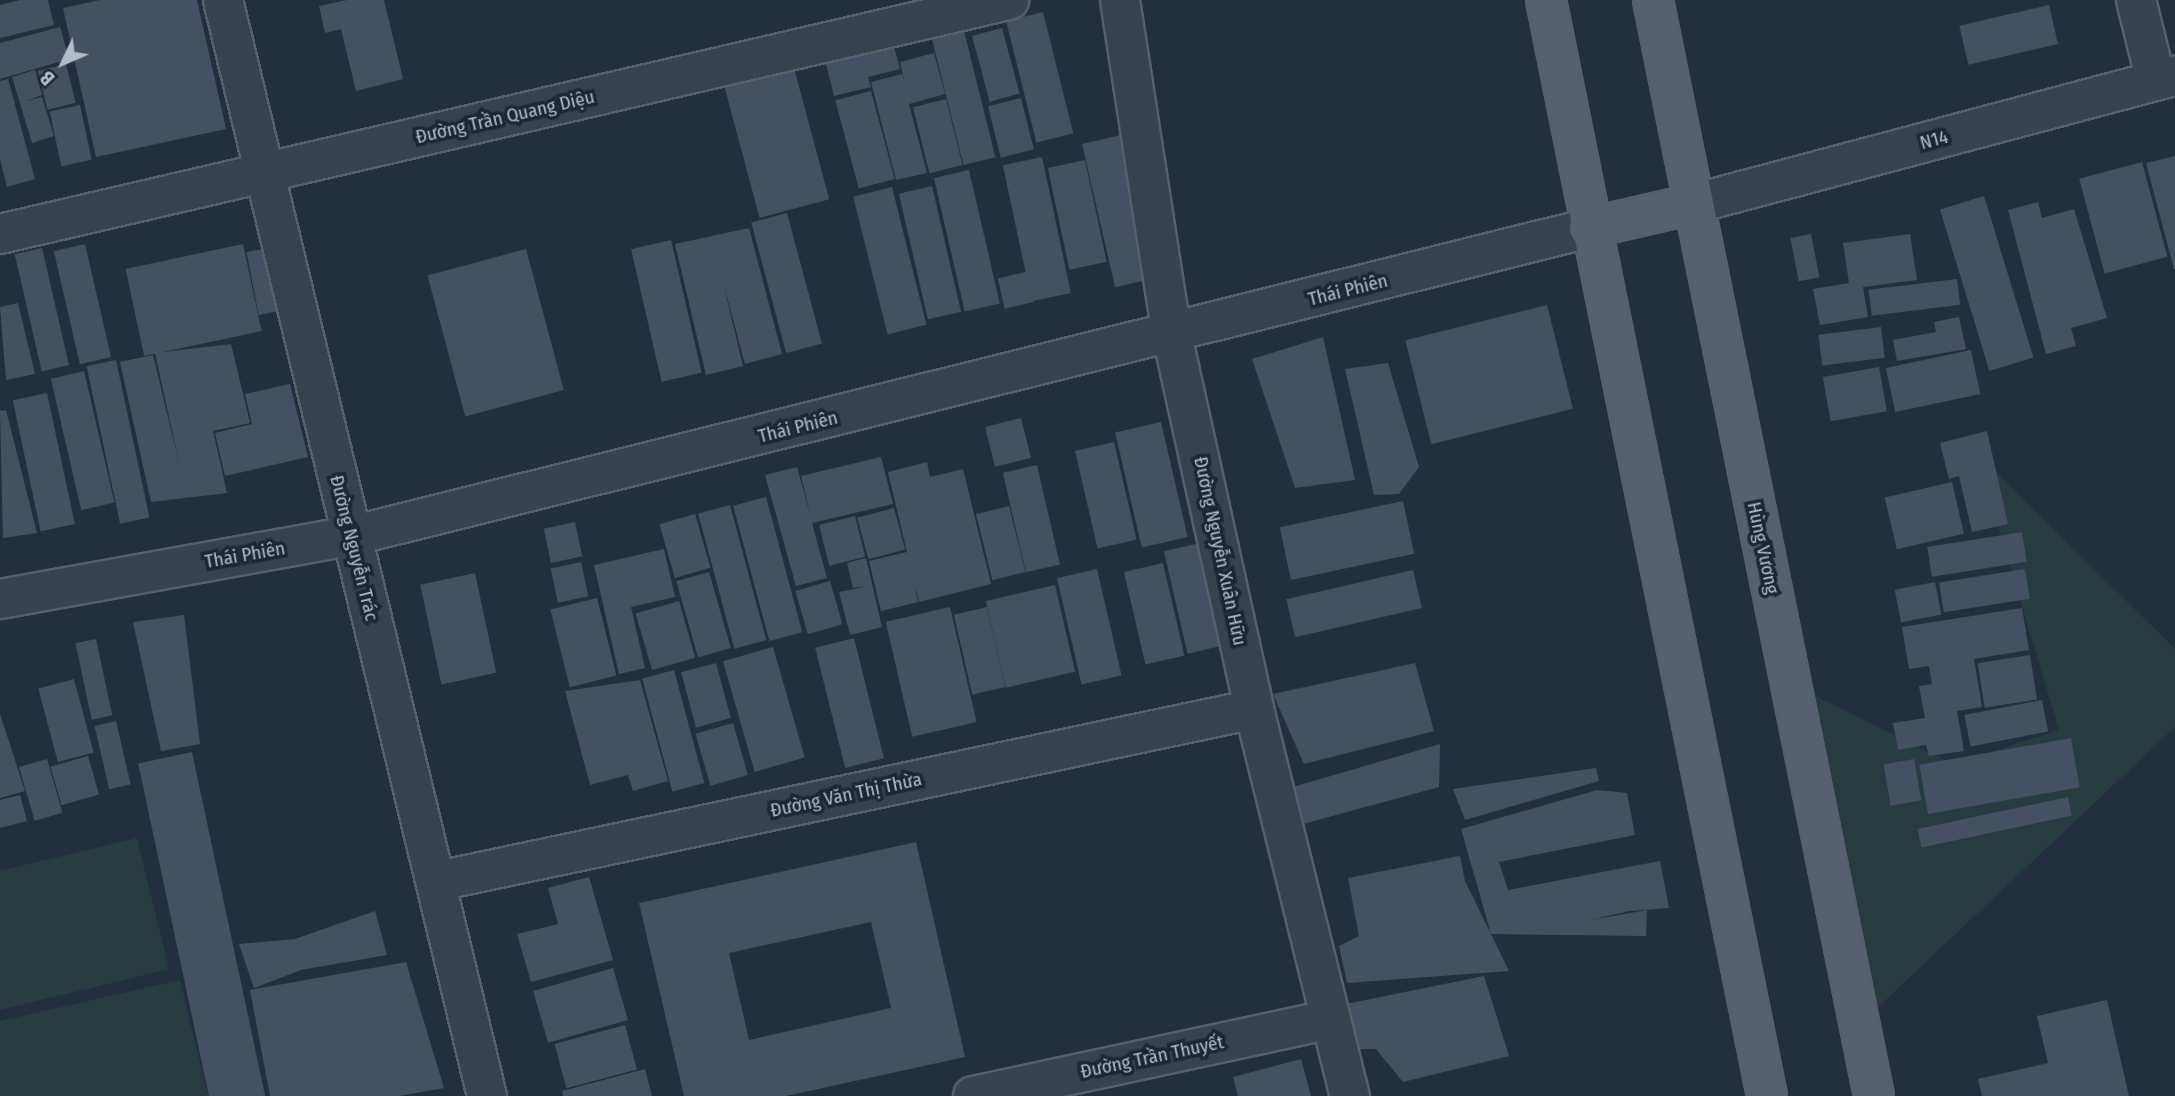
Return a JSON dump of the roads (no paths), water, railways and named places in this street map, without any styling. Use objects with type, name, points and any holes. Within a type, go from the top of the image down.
[{"type":"main road","points":[[1546,0],[1589,228],[1767,1096]]},
{"type":"main road","name":"Hùng Vương","points":[[1653,0],[1874,1096]]},
{"type":"main road","points":[[1589,228],[1693,204]]},
{"type":"street","name":"Đường Nguyễn Trác","points":[[223,0],[351,536],[438,881],[487,1096]]},
{"type":"street","name":"Đường Trần Quang Diệu","points":[[0,234],[1009,0]]},
{"type":"street","name":"Đường Nguyễn Xuân Hữu","points":[[1120,0],[1172,335],[1254,709],[1350,1096]]},
{"type":"street","points":[[2136,0],[2166,79]]},
{"type":"street","name":"N14","points":[[1693,204],[2166,79]]},
{"type":"street","name":"Thái Phiên","points":[[0,599],[351,536],[1172,335],[1589,228]]},
{"type":"street","name":"Đường Văn Thị Thừa","points":[[438,881],[1254,709]]},
{"type":"street","name":"Đường Trần Thuyết","points":[[973,1096],[1331,1019]]}]
